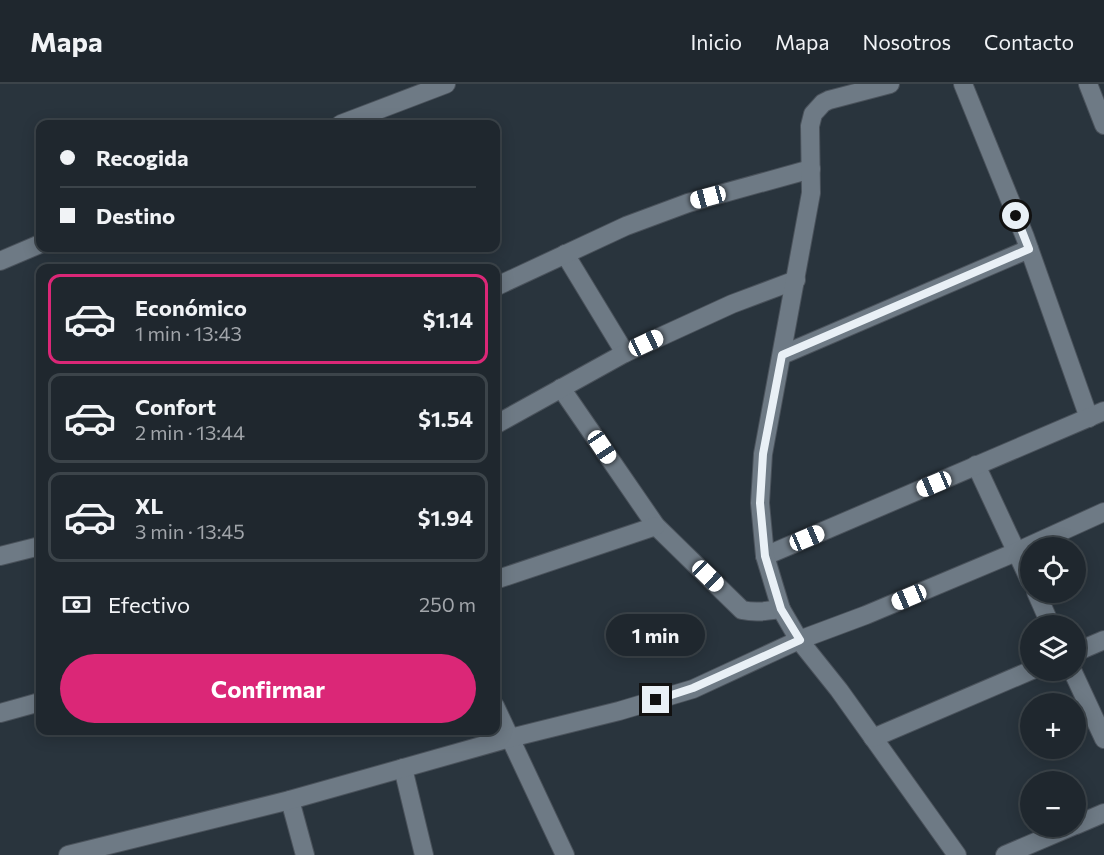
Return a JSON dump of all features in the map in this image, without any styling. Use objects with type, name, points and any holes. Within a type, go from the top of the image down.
[{"type":"street","points":[[352,120],[446,84]]},
{"type":"street","points":[[890,84],[826,92],[823,103],[813,114],[810,126],[811,193],[763,454],[760,503],[765,556],[781,609],[800,640],[839,690],[956,855]]},
{"type":"street","points":[[765,556],[1096,415],[963,84]]},
{"type":"street","points":[[1088,84],[1104,125]]},
{"type":"street","points":[[500,285],[626,226],[688,203],[811,169]]},
{"type":"street","points":[[0,261],[36,246]]},
{"type":"street","points":[[782,355],[1029,249]]},
{"type":"street","points":[[565,254],[625,353]]},
{"type":"street","points":[[500,422],[625,353],[732,304],[796,280]]},
{"type":"street","points":[[561,388],[656,526],[742,610],[762,612],[781,609]]},
{"type":"street","points":[[976,465],[1020,559]]},
{"type":"street","points":[[68,855],[290,800],[510,738],[619,711],[693,688],[800,640],[1017,552],[1104,512]]},
{"type":"street","points":[[500,578],[656,526]]},
{"type":"street","points":[[0,556],[36,547]]},
{"type":"street","points":[[1086,648],[1104,640]]},
{"type":"street","points":[[873,738],[1020,675]]},
{"type":"street","points":[[1077,681],[1104,739]]},
{"type":"street","points":[[0,713],[36,703]]},
{"type":"street","points":[[500,717],[565,855]]},
{"type":"street","points":[[403,768],[424,855]]},
{"type":"street","points":[[290,800],[305,855]]},
{"type":"street","points":[[1086,821],[1104,813]]},
{"type":"street","points":[[1005,855],[1048,837]]},
{"type":"route","points":[[656,700],[693,688],[800,640],[781,609],[765,556],[760,503],[763,454],[782,355],[1029,249],[1016,216]]}]
